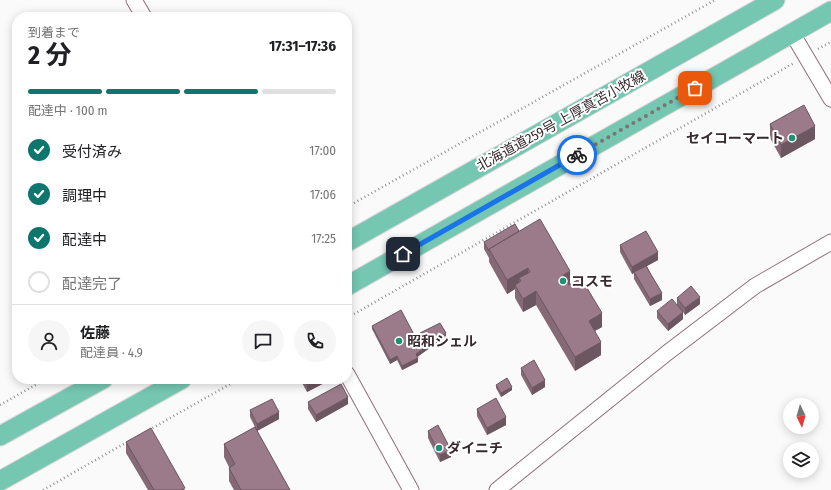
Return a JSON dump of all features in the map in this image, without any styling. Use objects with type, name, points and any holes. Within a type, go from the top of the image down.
[{"type":"main road","name":"北海道道259号 上厚真苫小牧線","points":[[352,239],[775,0]]},
{"type":"main road","points":[[352,283],[831,10]]},
{"type":"main road","points":[[0,436],[94,384]]},
{"type":"main road","points":[[0,481],[173,384]]},
{"type":"street","points":[[134,0],[141,12]]},
{"type":"street","points":[[792,33],[831,99]]},
{"type":"street","points":[[497,490],[667,353],[755,286],[831,242]]},
{"type":"street","points":[[352,383],[411,490]]},
{"type":"path","points":[[352,204],[715,0]]},
{"type":"path","points":[[352,315],[831,42]]},
{"type":"path","points":[[0,405],[37,384]]},
{"type":"path","points":[[144,433],[230,384]]},
{"type":"path","points":[[43,490],[131,440]]},
{"type":"building","points":[[804,105],[815,126],[781,145],[770,124]]},
{"type":"building","points":[[540,219],[570,271],[563,275],[569,285],[581,278],[602,313],[589,321],[601,342],[575,357],[536,291],[523,299],[515,285],[521,281],[519,278],[530,272],[528,268],[507,280],[489,249]]},
{"type":"building","points":[[515,224],[519,231],[489,249],[489,251],[484,242]]},
{"type":"building","points":[[646,231],[658,252],[632,267],[620,245]]},
{"type":"building","points":[[646,266],[662,293],[650,299],[634,272]]},
{"type":"building","points":[[691,286],[700,297],[685,308],[677,298]]},
{"type":"building","points":[[672,299],[683,312],[668,324],[657,311]]},
{"type":"building","points":[[401,310],[418,342],[423,340],[420,333],[440,323],[446,333],[416,354],[418,358],[402,366],[397,356],[390,360],[372,326]]},
{"type":"building","points":[[534,360],[545,380],[532,388],[521,368]]},
{"type":"building","points":[[507,378],[512,387],[501,393],[496,385]]},
{"type":"building","points":[[341,384],[348,397],[316,415],[308,402]]},
{"type":"building","points":[[496,398],[506,417],[487,428],[477,409]]},
{"type":"building","points":[[272,399],[279,412],[257,424],[250,410]]},
{"type":"building","points":[[438,425],[451,450],[440,455],[428,431]]},
{"type":"building","points":[[255,427],[290,490],[241,490],[229,468],[235,464],[224,444]]},
{"type":"building","points":[[151,428],[185,488],[181,490],[154,490],[126,442]]},
{"type":"way so far","points":[[577,155],[695,88]]},
{"type":"place","name":"セイコーマート","points":[[792,138]]},
{"type":"place","name":"コスモ","points":[[563,281]]},
{"type":"place","name":"昭和シェル","points":[[399,341]]},
{"type":"place","name":"ダイニチ","points":[[439,448]]},
{"type":"route","points":[[403,254],[577,155]]}]
